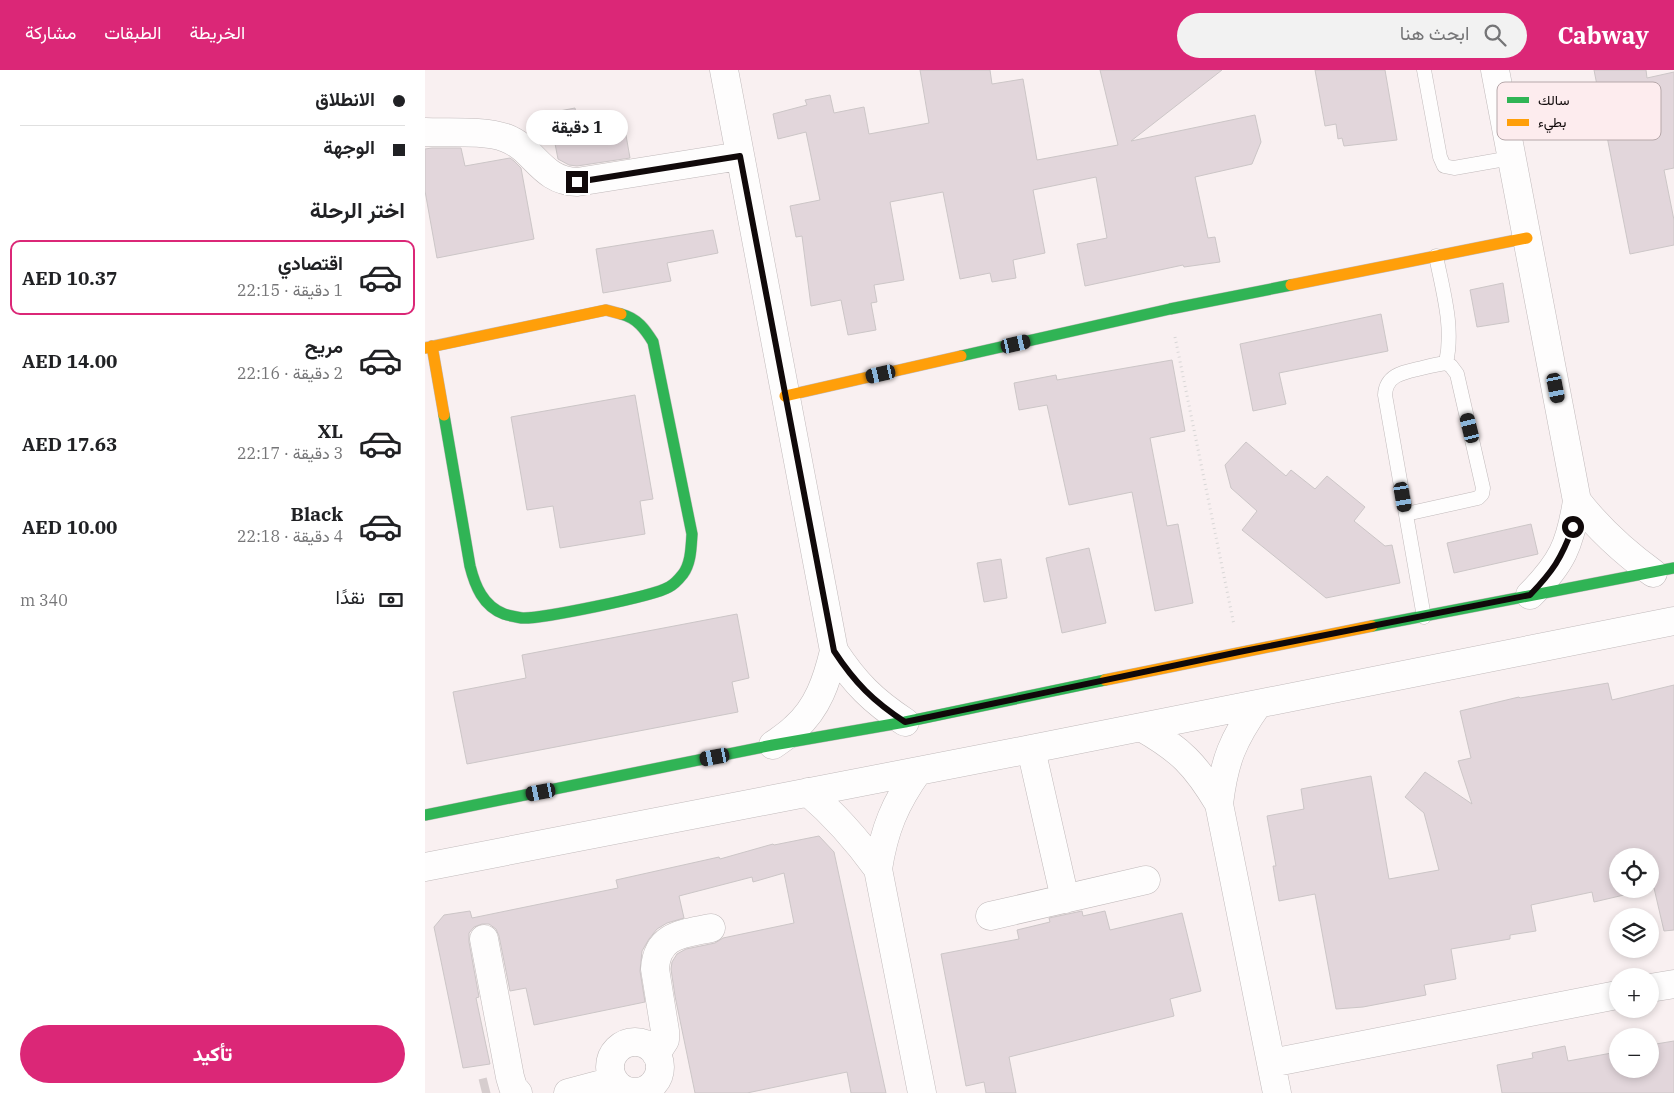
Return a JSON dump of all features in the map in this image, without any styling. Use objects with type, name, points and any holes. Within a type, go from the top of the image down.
[{"type":"street","points":[[724,70],[834,651],[848,672],[865,691],[884,708],[905,722]]},
{"type":"street","points":[[425,132],[487,134],[507,138],[519,145],[549,173],[567,182],[740,156]]},
{"type":"street","points":[[1508,140],[1577,501],[1573,527],[1564,553],[1549,576],[1530,595]]},
{"type":"street","points":[[785,396],[1170,309],[1527,238]]},
{"type":"street","points":[[606,310],[625,315],[642,325],[653,342],[692,534],[691,555],[683,574],[667,588],[648,595],[543,616],[523,618],[503,614],[486,602],[475,586],[470,566],[429,347],[606,310]]},
{"type":"street","points":[[1577,501],[1611,540],[1663,571]]},
{"type":"street","points":[[425,814],[773,745],[905,722],[1239,652],[1663,571]]},
{"type":"street","points":[[425,867],[1674,621]]},
{"type":"street","points":[[773,745],[796,728],[814,705],[827,679],[834,651]]},
{"type":"street","points":[[1258,704],[1242,726],[1230,750],[1222,776],[1219,804],[1277,1093]]},
{"type":"street","points":[[1141,727],[1165,740],[1187,758],[1205,779],[1219,804]]},
{"type":"street","points":[[1031,749],[1065,899]]},
{"type":"street","points":[[918,771],[902,793],[891,817],[882,843],[878,869],[923,1093]]},
{"type":"street","points":[[808,792],[846,828],[878,869]]},
{"type":"street","points":[[990,916],[1147,880]]},
{"type":"street","points":[[656,1054],[665,1040],[655,969],[659,949],[675,936],[711,928]]},
{"type":"street","points":[[483,939],[507,1090]]},
{"type":"street","points":[[1659,986],[1674,984]]},
{"type":"street","points":[[1271,1063],[1609,997]]},
{"type":"street","points":[[630,1042],[640,1042],[650,1047],[656,1054],[660,1063],[659,1073],[655,1082],[648,1089],[639,1092],[629,1092],[620,1088],[613,1081],[609,1072],[610,1061],[614,1052],[621,1046],[630,1042]]},
{"type":"street","points":[[568,1093],[613,1081]]},
{"type":"lane","points":[[1424,70],[1440,157],[1444,166],[1454,168],[1511,158]]},
{"type":"lane","points":[[1436,256],[1449,323],[1449,350],[1446,363]]},
{"type":"lane","points":[[1406,514],[1477,498],[1482,494],[1483,488],[1457,374],[1446,363],[1402,373],[1395,376],[1385,388],[1385,395],[1424,617]]},
{"type":"path","points":[[1170,309],[1239,652]]},
{"type":"building","points":[[920,70],[990,70],[992,84],[1023,79],[1037,160],[1118,145],[1100,70],[1222,70],[1131,141],[1255,115],[1261,142],[1252,164],[1195,177],[1208,238],[1215,237],[1220,262],[1184,267],[1183,265],[1085,286],[1077,244],[1107,238],[1096,177],[1033,190],[1045,253],[1013,260],[1016,278],[992,282],[990,273],[960,279],[943,192],[890,202],[904,280],[874,285],[877,302],[871,303],[876,330],[848,335],[841,300],[811,306],[802,236],[796,237],[790,206],[820,200],[806,132],[778,139],[773,114],[807,105],[805,100],[830,95],[834,113],[864,107],[869,134],[929,123]]},
{"type":"building","points":[[1315,70],[1385,70],[1397,140],[1344,146],[1342,138],[1338,139],[1336,124],[1325,126]]},
{"type":"building","points":[[1594,70],[1646,70],[1647,78],[1674,72],[1674,168],[1664,170],[1674,220],[1674,245],[1630,254],[1608,140],[1661,140],[1661,82],[1596,82]]},
{"type":"building","points":[[575,108],[579,132],[624,124],[630,158],[577,166],[569,165],[558,159],[549,113]]},
{"type":"building","points":[[461,148],[465,166],[510,158],[514,161],[521,168],[534,239],[437,258],[425,191],[425,149]]},
{"type":"building","points":[[713,230],[718,253],[667,263],[671,281],[603,293],[596,249]]},
{"type":"building","points":[[1503,283],[1509,322],[1477,327],[1470,290]]},
{"type":"building","points":[[1381,314],[1388,351],[1279,373],[1286,404],[1253,411],[1240,344]]},
{"type":"building","points":[[1172,360],[1185,431],[1150,438],[1167,526],[1178,524],[1193,603],[1155,611],[1132,492],[1069,505],[1047,405],[1019,410],[1014,383],[1056,375],[1057,380]]},
{"type":"building","points":[[635,395],[653,499],[640,501],[645,534],[560,548],[553,506],[527,510],[511,417]]},
{"type":"building","points":[[1246,442],[1286,476],[1291,470],[1315,489],[1327,476],[1365,507],[1354,521],[1385,546],[1392,545],[1400,583],[1326,598],[1242,530],[1257,511],[1231,488],[1225,465]]},
{"type":"building","points":[[1531,524],[1538,554],[1454,573],[1447,543]]},
{"type":"building","points":[[1089,548],[1106,623],[1062,633],[1046,558]]},
{"type":"building","points":[[1001,559],[1007,598],[984,602],[977,563]]},
{"type":"building","points":[[737,614],[749,678],[732,682],[738,712],[467,764],[453,692],[526,678],[522,655]]},
{"type":"building","points":[[1608,683],[1612,700],[1674,685],[1674,930],[1664,931],[1656,898],[1659,898],[1659,848],[1609,848],[1609,898],[1611,898],[1594,902],[1592,892],[1531,905],[1536,931],[1510,935],[1510,939],[1451,949],[1456,979],[1424,985],[1426,995],[1363,1007],[1336,1009],[1315,894],[1279,901],[1273,866],[1276,866],[1267,816],[1304,809],[1301,789],[1371,776],[1389,879],[1439,870],[1424,813],[1405,797],[1425,772],[1472,804],[1458,761],[1471,758],[1460,711],[1519,697]]},
{"type":"building","points":[[819,836],[834,852],[886,1093],[851,1093],[847,1072],[747,1093],[695,1093],[675,996],[671,969],[672,962],[677,954],[686,949],[715,943],[723,938],[794,923],[784,873],[753,882],[752,877],[679,896],[684,918],[667,923],[657,929],[642,951],[640,971],[645,1002],[534,1025],[526,988],[510,991],[496,929],[489,924],[474,927],[469,933],[469,942],[479,997],[476,998],[490,1064],[463,1068],[434,927],[444,915],[470,911],[472,918],[618,888],[616,880],[719,857],[720,859],[773,844]]},
{"type":"building","points":[[1082,911],[1083,916],[1105,911],[1110,930],[1182,913],[1201,991],[1170,999],[1174,1016],[1009,1057],[1016,1093],[986,1093],[984,1082],[966,1086],[941,954],[1019,939],[1017,930],[1050,922],[1049,918]]},
{"type":"building","points":[[1674,1041],[1674,1093],[1502,1093],[1497,1065],[1533,1058],[1532,1053],[1565,1046],[1568,1061],[1609,1053],[1609,1078],[1659,1078],[1659,1044]]},
{"type":"tunnel","points":[[482,1093],[490,1091]]},
{"type":"traffic: fast","points":[[961,356],[1170,309],[1291,285]]},
{"type":"traffic: fast","points":[[444,415],[470,566],[477,588],[485,601],[491,606],[504,614],[522,618],[533,617],[621,601],[669,587],[686,570],[692,534],[653,342],[640,325],[632,318],[621,314]]},
{"type":"traffic: fast","points":[[1372,626],[1674,568]]},
{"type":"traffic: fast","points":[[425,815],[773,745],[905,722],[1105,680]]},
{"type":"traffic: slow","points":[[1291,285],[1527,238]]},
{"type":"traffic: slow","points":[[425,348],[606,310],[621,314]]},
{"type":"traffic: slow","points":[[432,346],[444,415]]},
{"type":"traffic: slow","points":[[785,396],[961,356]]},
{"type":"traffic: slow","points":[[1105,680],[1372,626]]},
{"type":"route","points":[[577,182],[740,156],[834,651],[848,672],[865,691],[884,708],[905,722],[1239,652],[1530,595],[1549,576],[1564,553],[1573,527]]}]
